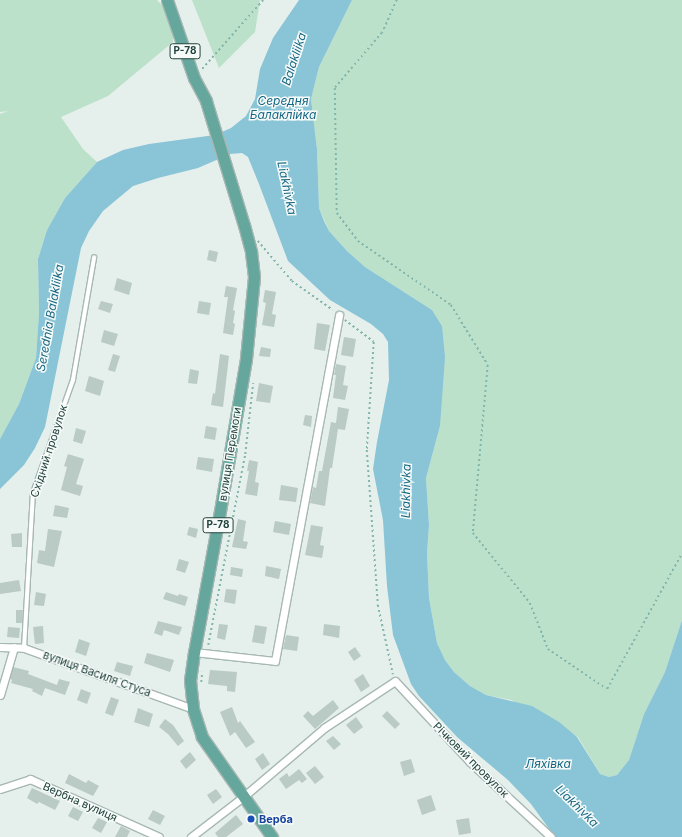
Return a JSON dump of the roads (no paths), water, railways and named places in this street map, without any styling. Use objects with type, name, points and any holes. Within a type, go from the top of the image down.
[{"type":"main road","name":"вулиця Перемоги","points":[[167,0],[194,78],[206,101],[244,225],[251,252],[254,277],[251,319],[220,511],[190,680],[193,709],[202,737],[272,837]]},
{"type":"street","points":[[194,652],[275,661],[339,314]]},
{"type":"street","name":"вулиця Василя Стуса","points":[[0,647],[24,648],[193,709]]},
{"type":"street","points":[[0,695],[14,647]]},
{"type":"street","name":"Річковий провулок","points":[[243,797],[324,728],[395,681],[470,762],[551,837]]},
{"type":"street","name":"Вербна вулиця","points":[[0,789],[30,779],[159,837]]},
{"type":"street","points":[[191,837],[243,797]]},
{"type":"lane","name":"Східний провулок","points":[[24,648],[33,493],[73,380],[94,258]]},
{"type":"water","name":"Ляхівка","points":[[299,0],[352,0],[319,67],[311,99],[317,149],[319,208],[324,221],[329,231],[347,251],[365,267],[432,310],[442,326],[445,357],[440,426],[426,478],[429,525],[427,553],[429,598],[437,643],[445,660],[454,672],[470,686],[486,695],[532,706],[559,722],[577,737],[600,774],[609,777],[617,775],[629,760],[644,714],[665,672],[682,620],[682,837],[555,837],[531,804],[508,780],[457,737],[419,696],[411,684],[393,635],[387,586],[383,520],[373,469],[389,380],[388,342],[383,334],[371,324],[330,300],[288,261],[248,157],[242,153],[230,154],[198,168],[133,186],[103,211],[89,231],[81,248],[45,427],[35,448],[24,465],[0,489],[0,439],[19,404],[36,358],[39,313],[38,259],[47,230],[65,198],[97,162],[123,150],[149,144],[215,135],[231,128],[246,116],[255,99],[260,69],[273,38]]},
{"type":"place","name":"Верба","points":[[251,819]]},
{"type":"water label","name":"Balakliika","points":[[294,59]]},
{"type":"water label","name":"Середня Балаклійка","points":[[283,108]]},
{"type":"water label","name":"Liakhivka","points":[[287,188]]},
{"type":"water label","name":"Serednia Balakliika","points":[[50,318]]},
{"type":"water label","name":"Liakhivka","points":[[406,491]]},
{"type":"water label","name":"Liakhivka","points":[[577,806]]}]
